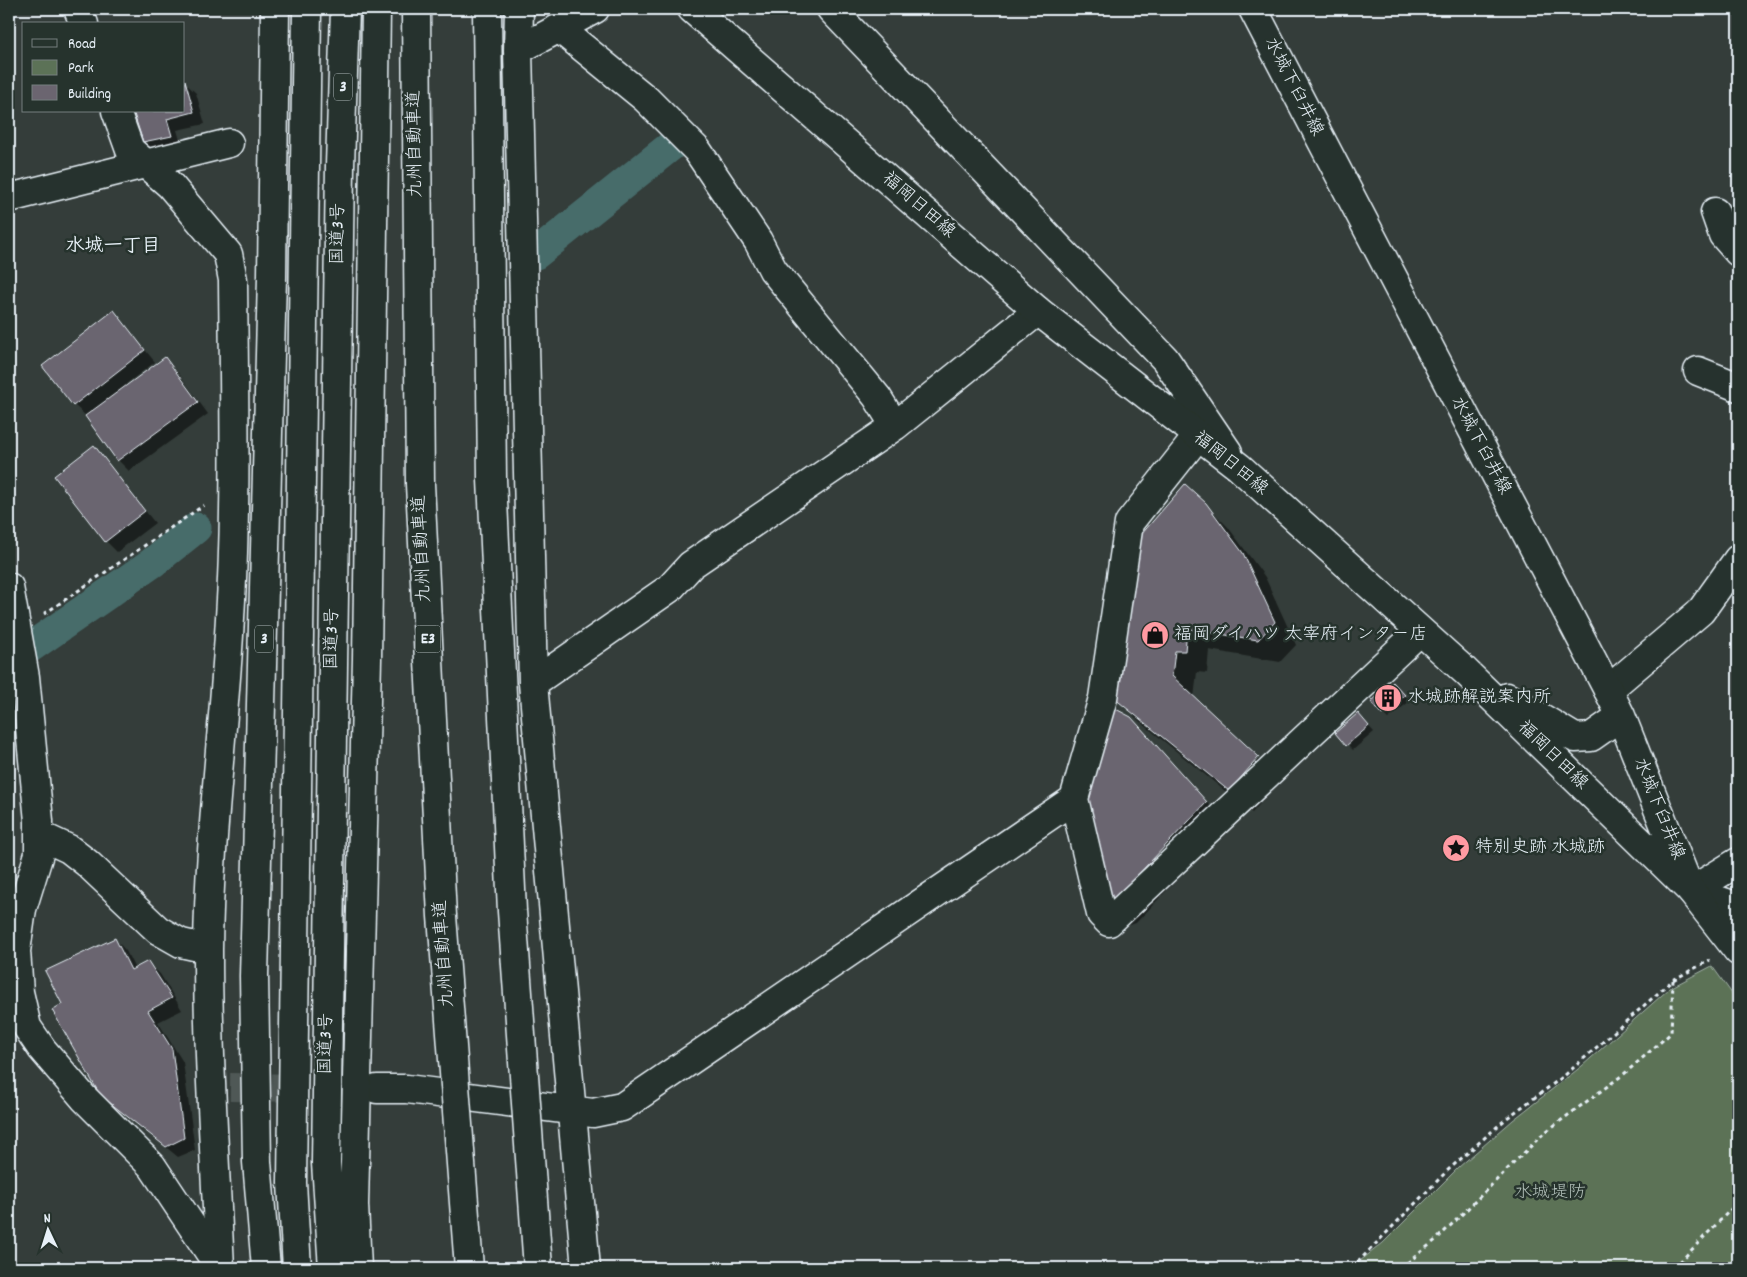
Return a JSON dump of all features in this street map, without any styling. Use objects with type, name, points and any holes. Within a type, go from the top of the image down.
[{"type":"main road","points":[[78,9],[83,22]]},
{"type":"main road","name":"3","points":[[266,1268],[257,1162],[254,976],[272,277],[275,9]]},
{"type":"main road","name":"国道3号","points":[[297,1268],[292,1183],[307,9]]},
{"type":"main road","name":"国道3号","points":[[333,1268],[326,1153],[340,166],[346,9]]},
{"type":"main road","name":"九州自動車道","points":[[416,9],[420,484],[442,916],[469,1268]]},
{"type":"main road","points":[[487,9],[493,489],[512,910],[538,1268]]},
{"type":"main road","points":[[519,9],[518,50],[533,682],[586,1268]]},
{"type":"main road","points":[[518,50],[595,9]]},
{"type":"main road","name":"福岡日田線","points":[[692,9],[1038,311],[1197,437],[1239,467],[1465,672],[1691,891],[1737,949]]},
{"type":"main road","points":[[831,9],[1165,359],[1239,467]]},
{"type":"main road","name":"水城下臼井線","points":[[1252,9],[1621,716],[1691,891]]},
{"type":"main road","points":[[357,1268],[354,1205],[378,16]]},
{"type":"main road","points":[[560,29],[646,99],[696,150],[758,241],[773,270],[877,397],[896,426]]},
{"type":"main road","points":[[9,588],[25,678],[39,835],[39,854],[22,909],[16,951],[19,992],[28,1027],[42,1049],[84,1098],[152,1166],[220,1268],[221,1087],[208,949],[230,617],[234,492],[233,280],[228,254],[176,192],[130,150],[116,112]]},
{"type":"main road","points":[[9,198],[229,143]]},
{"type":"main road","points":[[1714,212],[1723,234],[1738,252]]},
{"type":"main road","points":[[533,682],[670,588],[691,565],[896,426],[1038,311]]},
{"type":"main road","points":[[1698,371],[1738,387]]},
{"type":"main road","points":[[1197,437],[1129,523],[1103,698],[1074,799],[1101,914],[1108,922],[1419,632]]},
{"type":"main road","points":[[1608,690],[1701,611],[1738,559]]},
{"type":"main road","points":[[1465,672],[1576,738],[1591,737],[1621,716]]},
{"type":"main road","points":[[377,1089],[407,1089],[593,1113],[622,1107],[1074,799]]},
{"type":"main road","points":[[39,835],[69,849],[87,862],[158,930],[181,943],[208,949]]},
{"type":"main road","points":[[1691,891],[1738,862]]},
{"type":"main road","points":[[1691,891],[1738,907]]},
{"type":"path","points":[[17,632],[208,502],[234,492]]},
{"type":"path","points":[[1352,1268],[1455,1164],[1507,1118],[1571,1069],[1673,980],[1737,949]]},
{"type":"path","points":[[1401,1268],[1437,1239],[1544,1133],[1624,1074],[1671,1033],[1673,980]]},
{"type":"path","points":[[1674,1268],[1738,1202]]},
{"type":"green space","name":"水城堤防","points":[[1712,966],[1738,1002],[1738,1268],[1351,1268],[1383,1243],[1459,1167],[1513,1120],[1582,1066],[1670,988]]},
{"type":"building","points":[[185,80],[194,112],[167,119],[172,136],[143,142],[133,112],[185,112]]},
{"type":"building","points":[[114,310],[145,350],[73,406],[42,366]]},
{"type":"building","points":[[165,357],[198,402],[117,461],[85,416]]},
{"type":"building","points":[[94,445],[145,511],[105,542],[54,476]]},
{"type":"building","name":"福岡ダイハツ 太宰府インタ－店","points":[[1185,484],[1206,503],[1243,553],[1275,622],[1258,640],[1187,629],[1185,651],[1175,651],[1172,676],[1259,757],[1229,791],[1114,698],[1140,536]]},
{"type":"building","name":"水城跡解説案内所","points":[[1393,682],[1405,695],[1382,715],[1371,702]]},
{"type":"building","points":[[1112,707],[1131,717],[1207,802],[1113,901],[1107,903],[1086,809],[1090,762]]},
{"type":"building","points":[[1358,713],[1369,726],[1346,746],[1335,733]]},
{"type":"building","points":[[115,938],[131,970],[148,961],[172,998],[148,1011],[172,1049],[184,1138],[166,1147],[100,1095],[52,1010],[62,1004],[45,971]]},
{"type":"waterway","points":[[536,254],[677,141]]},
{"type":"waterway","points":[[9,662],[152,563],[196,528]]},
{"type":"tunnel","points":[[230,1087],[377,1089]]},
{"type":"place","name":"福岡ダイハツ 太宰府インタ－店","points":[[1155,635]]},
{"type":"place","name":"水城跡解説案内所","points":[[1388,698]]},
{"type":"place","name":"特別史跡 水城跡","points":[[1456,848]]},
{"type":"district","name":"水城一丁目","points":[[113,247]]}]
